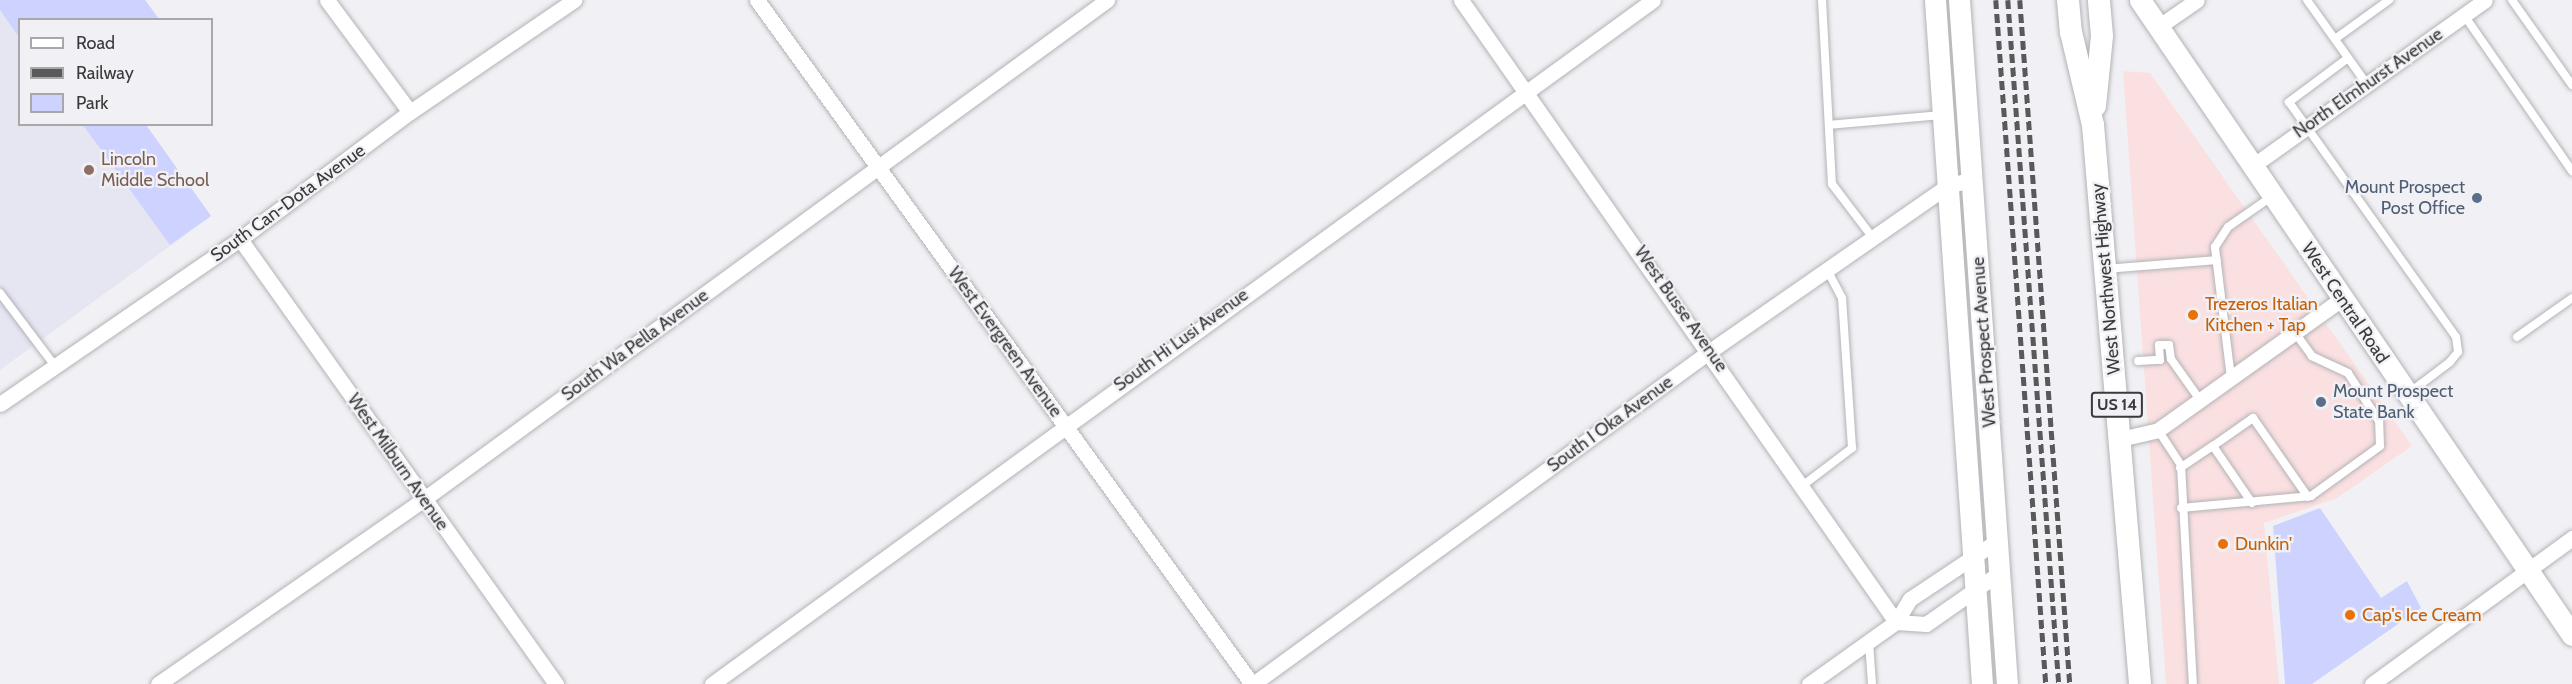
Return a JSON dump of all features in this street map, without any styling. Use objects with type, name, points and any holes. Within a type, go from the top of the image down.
[{"type":"main road","name":"West Northwest Highway","points":[[2068,0],[2071,32],[2093,125],[2140,684]]},
{"type":"main road","name":"West Northwest Highway","points":[[2093,125],[2102,36],[2099,0]]},
{"type":"street","points":[[327,0],[410,112]]},
{"type":"street","name":"South Can-Dota Avenue","points":[[1,401],[240,239],[410,112],[574,0]]},
{"type":"street","name":"West Evergreen Avenue","points":[[757,0],[1252,684]]},
{"type":"street","name":"South Wa Pella Avenue","points":[[158,684],[424,499],[1107,0]]},
{"type":"street","name":"West Busse Avenue","points":[[1461,0],[1528,91],[1710,351],[1896,622]]},
{"type":"street","name":"South Hi Lusi Avenue","points":[[712,684],[1065,424],[1653,0]]},
{"type":"street","name":"West Prospect Avenue","points":[[1935,0],[1946,187],[1982,684]]},
{"type":"street","name":"West Prospect Avenue","points":[[1959,0],[1974,178],[2007,684]]},
{"type":"street","name":"West Central Road","points":[[2139,0],[2572,635]]},
{"type":"street","points":[[2158,27],[2197,0]]},
{"type":"street","name":"North Elmhurst Avenue","points":[[2251,166],[2485,0]]},
{"type":"street","name":"South I Oka Avenue","points":[[1252,684],[1710,351],[1946,187],[1974,178]]},
{"type":"street","name":"West Milburn Avenue","points":[[240,239],[556,684]]},
{"type":"street","points":[[2120,439],[2158,430],[2343,298]]},
{"type":"street","points":[[2372,684],[2526,569],[2572,538]]},
{"type":"street","points":[[1809,684],[1896,622],[1910,599],[1997,541]]},
{"type":"street","points":[[1896,622],[1926,624],[1999,573]]},
{"type":"lane","points":[[1822,0],[1832,184],[1872,238]]},
{"type":"lane","points":[[2307,0],[2366,83]]},
{"type":"lane","points":[[2335,39],[2389,0]]},
{"type":"lane","points":[[2512,0],[2572,85]]},
{"type":"lane","points":[[2464,15],[2572,171]]},
{"type":"lane","points":[[2348,58],[2289,102],[2456,337],[2458,352],[2450,362],[2407,393]]},
{"type":"lane","points":[[1829,125],[1942,115]]},
{"type":"lane","points":[[2231,378],[2215,247],[2228,226],[2272,196]]},
{"type":"lane","points":[[2105,269],[2217,260]]},
{"type":"lane","points":[[1802,486],[1852,448],[1842,298],[1827,270]]},
{"type":"lane","points":[[0,293],[55,366]]},
{"type":"lane","points":[[2517,337],[2572,298]]},
{"type":"lane","points":[[2181,508],[2310,497],[2378,449],[2382,434],[2377,416],[2348,373],[2312,356],[2295,333]]},
{"type":"lane","points":[[2160,360],[2159,345],[2169,345],[2171,359],[2200,400]]},
{"type":"lane","points":[[2138,361],[2171,359]]},
{"type":"lane","points":[[2180,468],[2253,418],[2310,497]]},
{"type":"lane","points":[[2158,430],[2180,468],[2193,684]]},
{"type":"lane","points":[[2213,446],[2252,503]]},
{"type":"lane","points":[[1869,641],[1872,684]]},
{"type":"shaded area","name":"Lincoln Middle School","points":[[0,0],[145,0],[158,18],[18,18],[18,126],[147,126],[211,216],[0,370]]},
{"type":"shaded area","points":[[2123,71],[2150,73],[2412,446],[2337,498],[2264,523],[2279,684],[2166,684]]},
{"type":"green space","points":[[0,0],[145,0],[158,18],[18,18],[18,36],[0,10]]},
{"type":"green space","points":[[84,126],[147,126],[211,216],[170,245]]},
{"type":"green space","points":[[2320,508],[2381,598],[2407,581],[2421,608],[2312,684],[2285,684],[2273,526]]},
{"type":"railway","points":[[1996,0],[2046,684]]},
{"type":"railway","points":[[2008,0],[2059,684]]},
{"type":"railway","points":[[2020,0],[2070,684]]},
{"type":"place","name":"Lincoln Middle School","points":[[89,170]]},
{"type":"place","name":"Mount Prospect Post Office","points":[[2477,198]]},
{"type":"place","name":"Trezeros Italian Kitchen + Tap","points":[[2193,315]]},
{"type":"place","name":"Mount Prospect State Bank","points":[[2321,402]]},
{"type":"place","name":"Dunkin'","points":[[2223,544]]},
{"type":"place","name":"Cap's Ice Cream","points":[[2350,615]]}]
